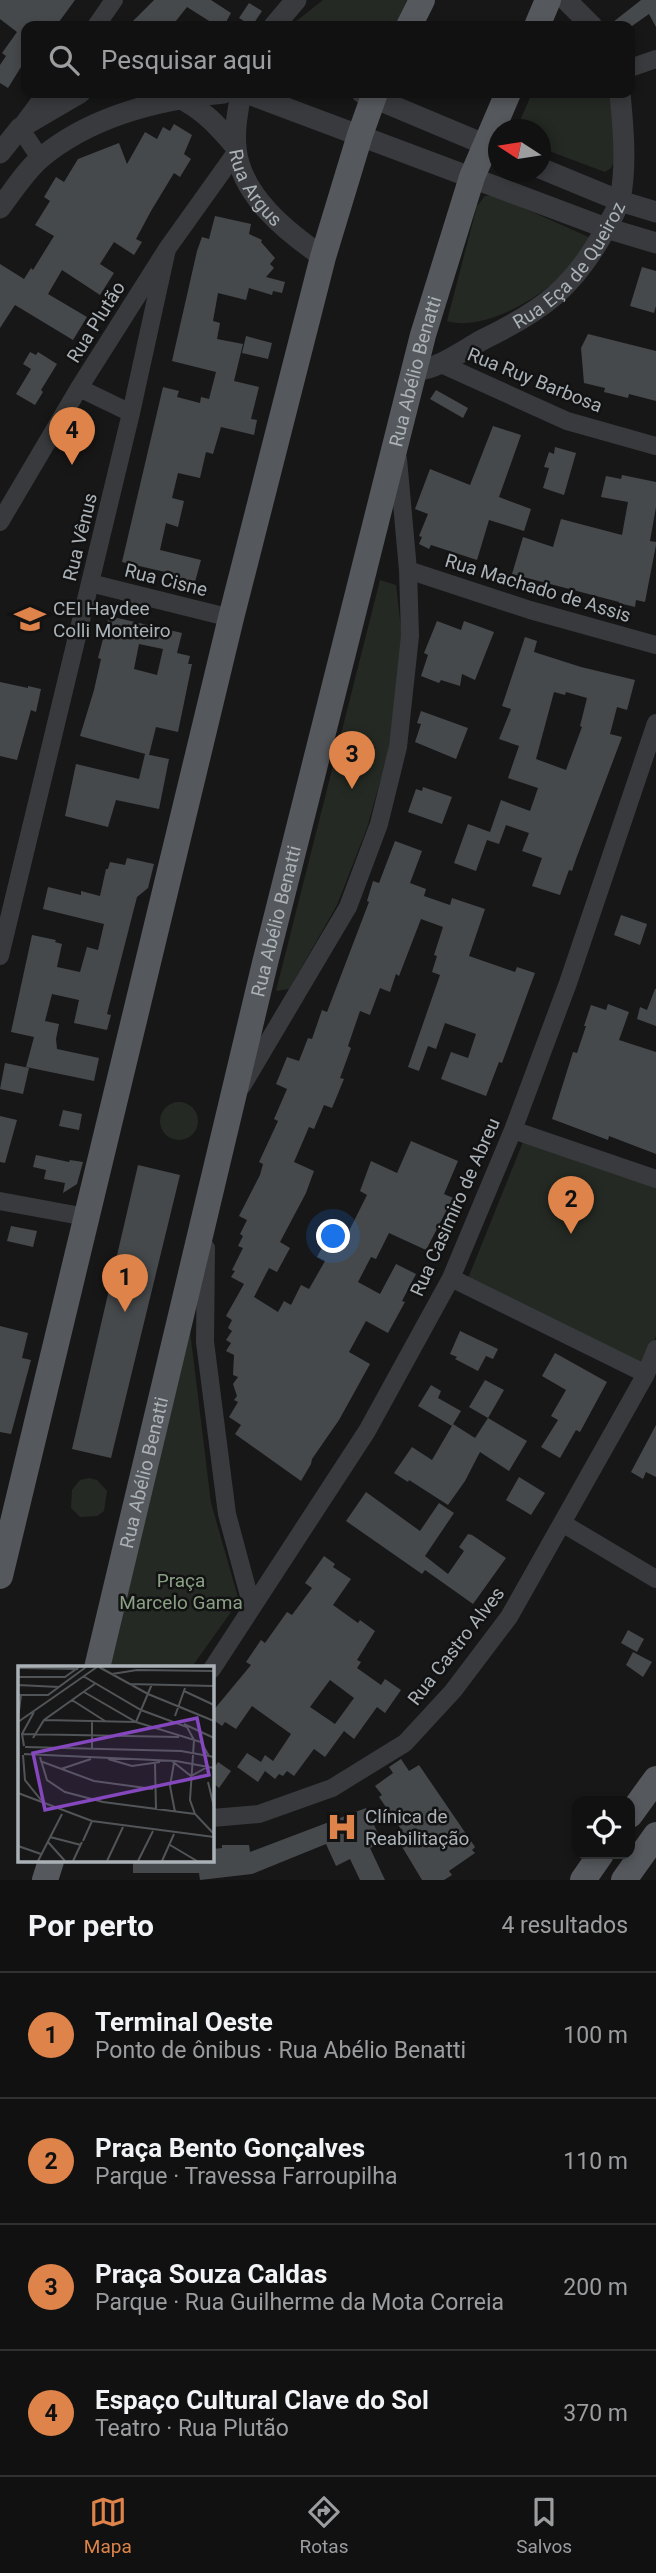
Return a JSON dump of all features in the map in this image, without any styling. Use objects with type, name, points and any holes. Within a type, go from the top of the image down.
[{"type":"main road","points":[[412,21],[422,0]]},
{"type":"main road","points":[[539,21],[548,0]]},
{"type":"main road","points":[[0,1576],[232,618],[323,257],[369,98]]},
{"type":"main road","name":"Rua Abélio Benatti","points":[[500,119],[507,98]]},
{"type":"main road","name":"Rua Abélio Benatti","points":[[97,1666],[233,1101],[396,441],[427,367],[423,334],[472,177],[488,154]]},
{"type":"main road","points":[[635,1808],[656,1779]]},
{"type":"main road","points":[[624,1880],[656,1835]]},
{"type":"main road","points":[[45,1880],[51,1862]]},
{"type":"main road","points":[[571,1880],[593,1865]]},
{"type":"street","points":[[99,21],[114,0]]},
{"type":"street","points":[[278,21],[296,0]]},
{"type":"street","points":[[566,0],[587,21]]},
{"type":"street","points":[[635,66],[656,59]]},
{"type":"street","points":[[0,153],[42,98]]},
{"type":"street","points":[[20,128],[71,98]]},
{"type":"street","points":[[0,208],[40,158],[81,131],[129,111],[174,98]]},
{"type":"street","points":[[179,98],[197,106],[208,115],[236,149]]},
{"type":"street","name":"Rua Argus","points":[[243,98],[236,120],[236,149],[249,183],[270,213],[295,237],[323,257]]},
{"type":"street","points":[[258,98],[606,228],[656,243]]},
{"type":"street","points":[[379,98],[488,146]]},
{"type":"street","name":"Rua Eça de Queiroz","points":[[427,367],[528,317],[551,301],[570,282],[595,248],[620,201],[624,138],[620,98]]},
{"type":"street","points":[[20,128],[40,158]]},
{"type":"street","name":"Rua Plutão","points":[[0,522],[79,388],[167,249],[236,149]]},
{"type":"street","points":[[551,172],[620,201],[656,212]]},
{"type":"street","name":"Rua Vênus","points":[[0,956],[131,413],[167,249]]},
{"type":"street","name":"Rua Ruy Barbosa","points":[[427,367],[567,421],[656,446]]},
{"type":"street","points":[[79,388],[131,413]]},
{"type":"street","points":[[233,1101],[348,907],[379,824],[398,747],[410,636],[408,570],[396,441]]},
{"type":"street","name":"Rua Machado de Assis","points":[[408,570],[530,610],[656,645]]},
{"type":"street","name":"Rua Cisne","points":[[90,583],[232,618]]},
{"type":"street","name":"Rua Casimiro de Abreu","points":[[214,1666],[368,1431],[451,1278],[513,1130],[568,983],[656,723]]},
{"type":"street","points":[[513,1130],[656,1179]]},
{"type":"street","points":[[0,1201],[86,1217]]},
{"type":"street","points":[[206,1216],[205,1342],[227,1514],[252,1607]]},
{"type":"street","points":[[451,1278],[646,1374]]},
{"type":"street","name":"Rua Castro Alves","points":[[214,1818],[259,1814],[332,1788],[405,1743],[453,1691],[509,1617],[646,1374],[656,1349]]},
{"type":"street","points":[[562,1524],[656,1579]]},
{"type":"green space","points":[[323,0],[407,0],[397,21],[296,21]]},
{"type":"green space","points":[[530,98],[612,98],[615,159],[611,168],[605,172],[551,152],[551,119],[521,119]]},
{"type":"green space","points":[[494,195],[591,238],[563,274],[516,308],[474,322],[447,321],[477,206],[485,196]]},
{"type":"green space","points":[[380,580],[396,585],[402,637],[389,750],[367,828],[337,905],[289,989],[276,991]]},
{"type":"green space","points":[[179,1102],[192,1108],[198,1121],[192,1134],[179,1140],[166,1134],[160,1121],[166,1108]]},
{"type":"green space","points":[[523,1142],[656,1187],[656,1336],[644,1366],[467,1281]]},
{"type":"green space","name":"Praça Marcelo Gama","points":[[189,1323],[211,1503],[239,1601],[192,1666],[108,1666]]},
{"type":"green space","points":[[80,1480],[97,1480],[107,1491],[104,1511],[97,1516],[80,1517],[71,1508],[72,1490]]},
{"type":"building","points":[[0,0],[75,0],[60,21],[21,21],[21,67],[8,88],[0,83],[0,65],[6,56],[2,53],[17,32],[0,19]]},
{"type":"building","points":[[154,0],[211,0],[231,13],[227,21],[209,21],[187,7],[176,21],[133,21]]},
{"type":"building","points":[[641,0],[656,0],[656,27],[649,14],[635,24],[635,21],[614,21]]},
{"type":"building","points":[[249,3],[262,11],[255,21],[239,18]]},
{"type":"building","points":[[174,124],[192,135],[184,154],[191,159],[180,177],[174,173],[151,211],[136,239],[142,242],[134,255],[114,242],[100,264],[114,273],[100,295],[62,270],[48,294],[87,317],[73,340],[15,305],[0,328],[0,264],[24,279],[31,268],[33,270],[54,236],[35,225],[50,201],[44,197],[56,177],[64,182],[78,159],[119,143],[127,164],[145,132],[157,139],[163,127],[170,131]]},
{"type":"building","points":[[215,216],[251,224],[249,234],[262,240],[275,258],[270,264],[274,268],[266,277],[285,282],[282,293],[273,291],[272,295],[249,288],[246,300],[218,293],[213,321],[220,323],[217,339],[243,344],[234,381],[259,387],[251,419],[257,420],[254,435],[221,427],[213,454],[206,452],[200,478],[178,473],[172,498],[184,501],[178,527],[166,523],[160,550],[201,560],[195,582],[177,578],[178,575],[122,562],[163,387],[179,391],[177,397],[200,403],[201,397],[209,399],[216,372],[172,361],[197,251],[202,237],[209,239]]},
{"type":"building","points":[[642,267],[656,271],[654,313],[630,306]]},
{"type":"building","points":[[588,334],[656,351],[656,401],[629,394],[628,398],[604,392],[605,388],[584,383],[581,348]]},
{"type":"building","points":[[246,336],[272,343],[268,359],[242,353]]},
{"type":"building","points":[[30,352],[36,355],[38,352],[57,364],[35,405],[16,394],[31,369],[23,364]]},
{"type":"building","points":[[436,390],[468,408],[463,418],[430,399]]},
{"type":"building","points":[[493,426],[521,435],[499,497],[531,509],[524,531],[489,520],[477,560],[431,545],[429,549],[419,544],[422,537],[419,536],[428,514],[415,509],[430,469],[470,485]]},
{"type":"building","points":[[555,447],[576,453],[564,495],[543,488],[549,468],[544,467],[549,452],[554,454]]},
{"type":"building","points":[[622,475],[656,482],[656,507],[650,541],[656,542],[656,545],[645,602],[636,600],[635,607],[512,574],[523,537],[553,547],[561,519],[622,535],[628,502],[601,497],[606,476],[621,479]]},
{"type":"building","points":[[109,616],[182,633],[177,653],[190,656],[188,664],[192,664],[178,732],[156,727],[149,755],[80,736],[94,690],[101,659],[98,658]],"holes":[[[139,644],[163,649],[157,675],[134,669]]]},
{"type":"building","points":[[437,621],[461,630],[464,621],[494,632],[475,680],[462,674],[460,686],[441,680],[439,683],[421,676],[428,655],[424,653]]},
{"type":"building","points":[[525,637],[537,641],[534,652],[635,680],[627,710],[617,707],[610,734],[622,737],[572,871],[569,870],[560,895],[532,886],[542,858],[522,851],[529,833],[506,825],[499,844],[487,840],[476,871],[454,863],[468,824],[490,832],[501,800],[530,811],[538,788],[508,778],[519,746],[499,739],[511,709],[502,706]],"holes":[[[554,692],[565,695],[566,692],[587,698],[580,726],[582,727],[566,770],[536,759]]]},
{"type":"building","points":[[0,682],[41,689],[36,712],[31,710],[17,760],[0,756]]},
{"type":"building","points":[[421,711],[468,728],[456,759],[415,742],[421,724],[417,723]]},
{"type":"building","points":[[145,754],[169,759],[159,809],[116,800],[108,827],[65,816],[76,764],[139,779]]},
{"type":"building","points":[[423,787],[452,797],[442,824],[408,812],[416,789],[422,791]]},
{"type":"building","points":[[395,841],[422,851],[410,883],[426,889],[424,896],[450,905],[452,898],[485,909],[469,956],[515,972],[517,967],[535,973],[502,1063],[499,1062],[486,1096],[441,1079],[451,1052],[468,1058],[476,1034],[445,1023],[436,1049],[428,1046],[419,1071],[408,1067],[440,975],[432,972],[443,927],[421,919],[390,992],[380,988],[370,1015],[360,1011],[340,1078],[344,1079],[332,1108],[324,1105],[314,1129],[309,1127],[294,1162],[314,1171],[306,1193],[280,1242],[290,1248],[277,1272],[269,1268],[254,1297],[278,1312],[284,1301],[291,1305],[301,1285],[309,1289],[325,1261],[317,1257],[327,1238],[333,1242],[338,1233],[346,1237],[367,1195],[360,1191],[371,1161],[397,1173],[411,1141],[458,1161],[444,1194],[453,1198],[426,1250],[389,1233],[376,1259],[371,1257],[358,1282],[380,1294],[396,1264],[416,1274],[388,1333],[366,1321],[349,1352],[370,1364],[301,1481],[235,1434],[241,1425],[229,1417],[238,1402],[234,1400],[237,1396],[233,1384],[238,1377],[233,1375],[234,1355],[226,1351],[231,1343],[226,1340],[232,1331],[228,1328],[232,1320],[226,1316],[244,1284],[231,1277],[243,1248],[238,1246],[247,1220],[239,1216],[260,1175],[263,1164],[259,1162],[278,1121],[274,1119],[287,1089],[276,1084],[287,1057],[299,1061],[308,1038],[312,1039],[322,1010],[327,1012],[369,902],[367,901],[373,881],[379,883]]},
{"type":"building","points":[[127,858],[154,864],[148,888],[137,897],[107,1014],[111,1015],[107,1030],[74,1023],[79,1000],[52,994],[45,1021],[59,1024],[57,1049],[99,1058],[94,1081],[26,1067],[34,1037],[11,1032],[32,935],[56,940],[55,942],[62,944],[57,967],[80,972],[87,947],[98,950],[104,924],[43,909],[48,887],[81,895],[81,891],[100,896],[110,862],[125,865]]},
{"type":"building","points":[[621,915],[647,924],[640,945],[614,935]]},
{"type":"building","points":[[655,989],[656,1026],[637,1019],[640,1007],[647,1010]]},
{"type":"building","points":[[608,1004],[629,1012],[619,1040],[656,1052],[656,1154],[552,1119],[573,1052],[577,1053],[591,1005],[606,1010]]},
{"type":"building","points":[[5,1063],[29,1068],[23,1094],[0,1089]]},
{"type":"building","points":[[63,1110],[82,1114],[79,1130],[59,1126]]},
{"type":"building","points":[[0,1116],[17,1120],[5,1163],[0,1162]]},
{"type":"building","points":[[36,1155],[83,1162],[77,1184],[63,1193],[65,1183],[44,1179],[46,1170],[33,1167]]},
{"type":"building","points":[[138,1165],[180,1175],[111,1458],[72,1449]]},
{"type":"building","points":[[11,1226],[37,1231],[33,1247],[7,1241]]},
{"type":"building","points":[[0,1326],[28,1333],[22,1358],[31,1360],[11,1434],[0,1432]]},
{"type":"building","points":[[460,1331],[498,1349],[493,1359],[486,1356],[478,1371],[450,1354]]},
{"type":"building","points":[[555,1353],[607,1382],[580,1432],[576,1430],[560,1458],[541,1447],[558,1420],[551,1416],[566,1390],[542,1376]]},
{"type":"building","points":[[485,1380],[504,1390],[488,1418],[469,1407]]},
{"type":"building","points":[[431,1385],[441,1391],[438,1398],[461,1411],[452,1426],[418,1406]]},
{"type":"building","points":[[488,1418],[527,1441],[509,1471],[480,1452],[465,1481],[448,1505],[394,1473],[412,1447],[432,1460],[453,1424],[475,1438]]},
{"type":"building","points":[[656,1425],[656,1477],[646,1472],[643,1479],[631,1472]]},
{"type":"building","points":[[519,1477],[545,1493],[531,1515],[506,1500]]},
{"type":"building","points":[[366,1492],[420,1531],[439,1503],[454,1513],[425,1556],[448,1574],[464,1551],[459,1547],[468,1534],[506,1558],[473,1604],[425,1570],[422,1574],[346,1521]]},
{"type":"building","points":[[324,1556],[335,1564],[333,1567],[351,1579],[333,1605],[358,1623],[360,1620],[375,1631],[357,1660],[361,1662],[357,1668],[381,1685],[385,1679],[401,1690],[385,1713],[377,1707],[354,1739],[344,1731],[325,1757],[314,1749],[294,1776],[287,1771],[275,1779],[265,1771],[258,1782],[237,1767],[247,1753],[261,1762],[265,1755],[273,1761],[291,1734],[252,1706],[236,1729],[225,1722],[222,1726],[214,1720],[214,1710],[251,1665],[246,1662],[261,1640],[265,1643],[287,1612],[292,1615],[312,1588],[305,1583]],"holes":[[[330,1680],[354,1698],[335,1724],[310,1707]]]},
{"type":"building","points":[[628,1630],[644,1639],[637,1652],[621,1643]]},
{"type":"building","points":[[633,1652],[652,1662],[643,1677],[626,1665]]},
{"type":"building","points":[[401,1759],[409,1771],[419,1765],[475,1847],[472,1850],[475,1853],[449,1871],[452,1875],[444,1880],[422,1880],[401,1845],[409,1841],[379,1797],[382,1795],[375,1786],[393,1773],[389,1767]]},
{"type":"building","points":[[218,1762],[231,1771],[219,1788],[214,1784],[214,1768]]},
{"type":"building","points":[[366,1808],[382,1842],[370,1848],[385,1880],[360,1880],[350,1859],[336,1866],[326,1844],[252,1874],[200,1880],[199,1873],[133,1873],[133,1862],[214,1862],[214,1849],[222,1848],[222,1845],[249,1845],[250,1852]]},
{"type":"place","name":"Espaço Cultural Clave do Sol","points":[[72,465]]},
{"type":"place","name":"CEI Haydee Colli Monteiro","points":[[30,619]]},
{"type":"place","name":"Praça Souza Caldas","points":[[352,789]]},
{"type":"place","name":"Praça Bento Gonçalves","points":[[571,1234]]},
{"type":"place","name":"Terminal Oeste","points":[[125,1312]]},
{"type":"place","name":"Clínica de Reabilitação","points":[[342,1827]]}]
